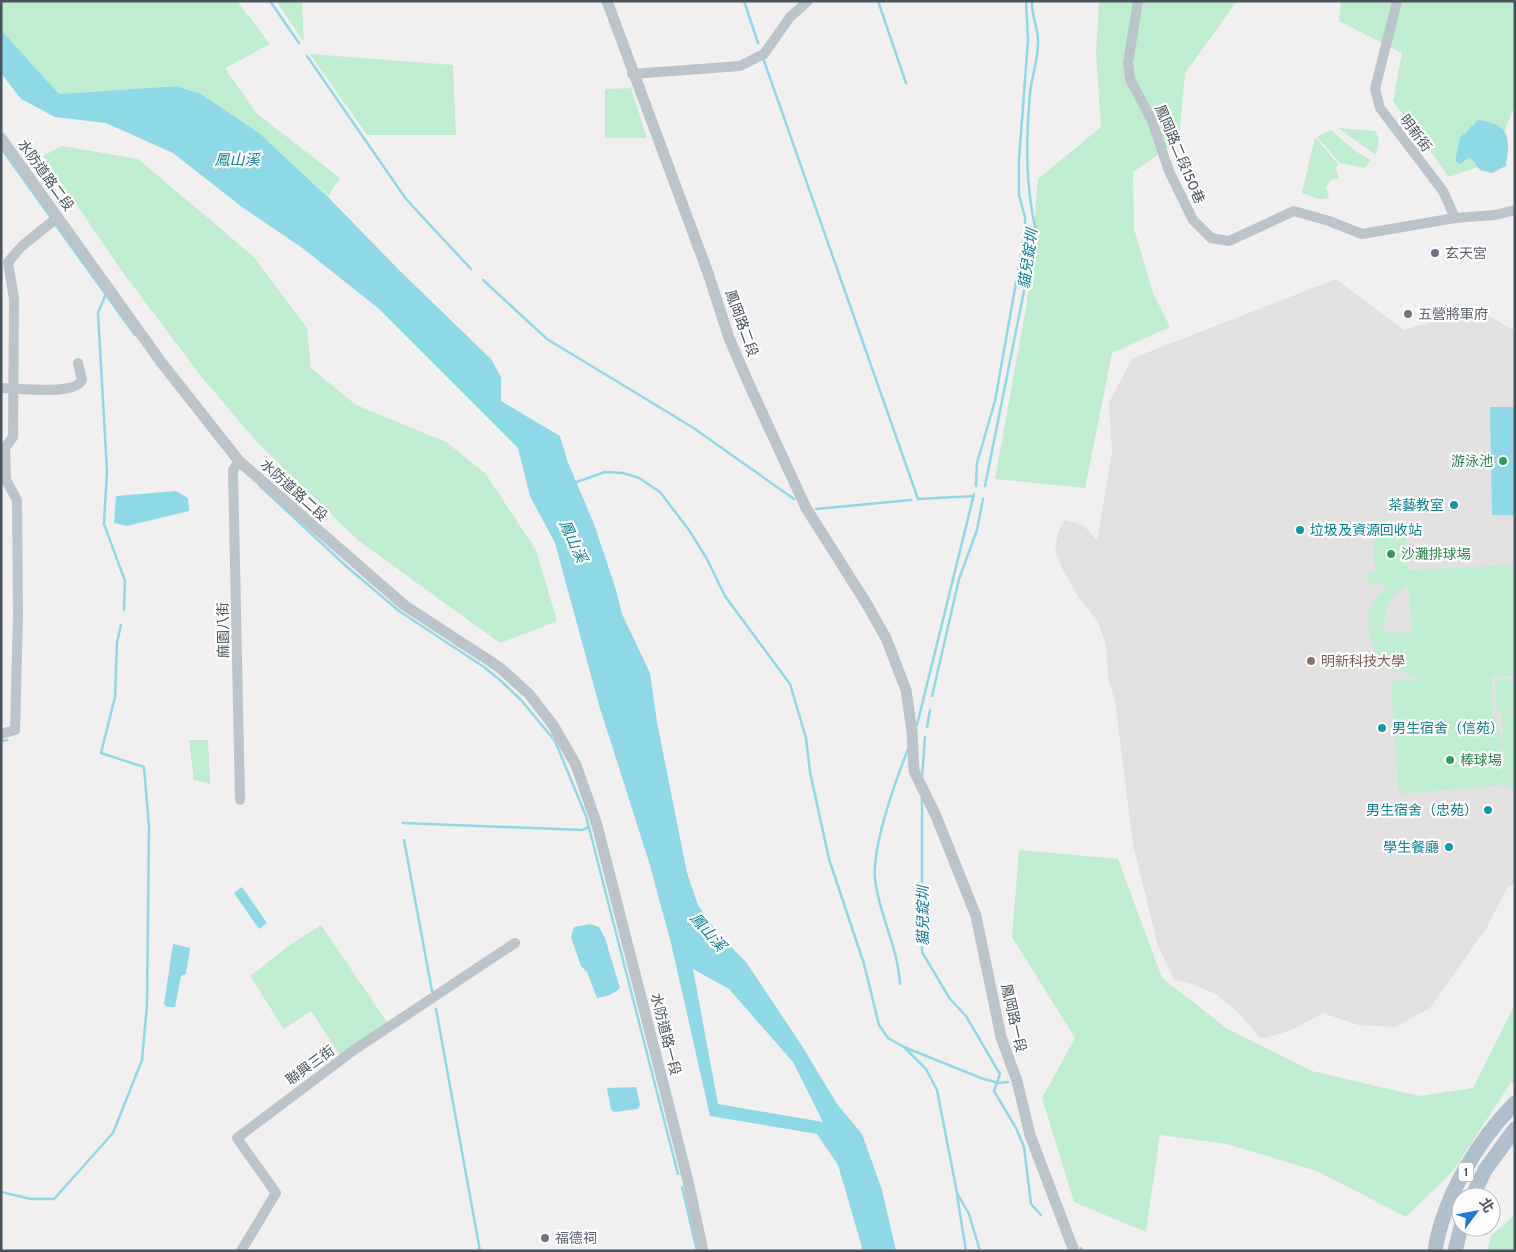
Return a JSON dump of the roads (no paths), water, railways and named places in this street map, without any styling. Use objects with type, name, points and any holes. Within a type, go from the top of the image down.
[{"type":"main road","name":"1","points":[[1435,1251],[1446,1212],[1460,1181],[1484,1137],[1515,1102]]},
{"type":"main road","name":"1","points":[[1477,1187],[1485,1170],[1515,1129]]},
{"type":"main road","points":[[1455,1251],[1458,1237]]},
{"type":"street","name":"鳳岡路二段","points":[[607,1],[632,74],[708,273],[729,338],[748,382],[806,508],[865,601],[886,638]]},
{"type":"street","points":[[632,74],[740,66],[764,54],[790,17],[808,1]]},
{"type":"street","name":"鳳岡路二段150巷","points":[[1138,1],[1128,63],[1130,78],[1152,121],[1169,171],[1193,220],[1211,238],[1229,241],[1294,211],[1329,221],[1362,234],[1455,218]]},
{"type":"street","name":"明新街","points":[[1397,1],[1375,89],[1380,108],[1443,191],[1455,218]]},
{"type":"street","name":"水防道路二段","points":[[1,138],[54,220],[236,465],[404,605],[498,667],[529,694],[553,725],[576,765],[597,825]]},
{"type":"street","points":[[1455,218],[1515,210]]},
{"type":"street","points":[[1,734],[15,730],[18,616],[17,500],[6,480],[5,448],[13,437],[15,388],[14,299],[8,262],[22,246],[54,220]]},
{"type":"street","points":[[1,388],[63,390],[76,388],[82,380],[78,363]]},
{"type":"street","name":"麻園八街","points":[[236,465],[240,800]]},
{"type":"street","name":"鳳岡路一段","points":[[886,638],[906,690],[912,731],[914,771],[936,816],[976,916],[1001,1037],[1017,1081],[1030,1135],[1074,1251]]},
{"type":"street","name":"水防道路一段","points":[[597,825],[688,1181],[703,1251]]},
{"type":"street","name":"聯興三街","points":[[241,1251],[276,1193],[236,1138],[354,1050],[515,943]]},
{"type":"water","name":"鳳山溪","points":[[1,30],[59,94],[177,86],[201,94],[259,133],[327,196],[399,270],[491,359],[501,377],[501,401],[560,436],[567,460],[594,524],[622,614],[650,673],[657,722],[687,873],[698,905],[718,934],[746,962],[802,1046],[837,1104],[862,1134],[882,1190],[896,1251],[863,1251],[838,1165],[817,1134],[710,1116],[671,943],[649,862],[599,705],[555,543],[530,496],[518,448],[378,308],[301,247],[242,207],[173,153],[106,123],[55,117],[21,99],[1,73]],"holes":[[[693,969],[729,989],[793,1062],[823,1122],[718,1104]]]},
{"type":"water","points":[[1478,120],[1502,128],[1508,139],[1506,166],[1492,173],[1480,170],[1470,157],[1460,164],[1455,161],[1460,138]]},
{"type":"water","name":"游泳池","points":[[1490,407],[1515,407],[1515,515],[1492,515]]},
{"type":"water","points":[[176,491],[188,498],[189,511],[127,526],[114,523],[116,496]]},
{"type":"water","points":[[242,887],[267,923],[259,929],[234,893]]},
{"type":"water","points":[[590,924],[599,927],[605,938],[620,988],[609,995],[597,998],[587,972],[581,966],[571,937],[574,927]]},
{"type":"water","points":[[173,944],[190,948],[186,974],[181,976],[175,1007],[167,1007],[164,1004]]},
{"type":"water","points":[[636,1087],[640,1104],[638,1109],[614,1112],[611,1109],[607,1088]]},
{"type":"waterway","points":[[270,1],[299,43]]},
{"type":"waterway","points":[[744,1],[758,43]]},
{"type":"waterway","points":[[878,1],[906,83]]},
{"type":"waterway","points":[[976,486],[977,463],[995,401],[1025,232],[1025,217],[1019,195],[1019,160],[1028,40],[1026,1]]},
{"type":"waterway","name":"貓兒錠圳","points":[[985,486],[1036,231],[1032,214],[1027,162],[1030,93],[1038,43],[1032,1]]},
{"type":"waterway","points":[[307,56],[406,199],[471,269]]},
{"type":"waterway","points":[[763,58],[918,499],[974,496]]},
{"type":"waterway","points":[[1,148],[52,219]]},
{"type":"waterway","points":[[55,224],[135,335]]},
{"type":"waterway","points":[[483,280],[547,339],[692,427],[794,499]]},
{"type":"waterway","points":[[105,296],[98,313],[107,471],[104,524],[125,581],[124,610]]},
{"type":"waterway","points":[[574,483],[605,472],[623,473],[639,478],[660,492],[689,530],[707,559],[725,596],[790,684],[806,738],[810,772],[829,859],[864,964],[879,1025],[888,1038],[904,1047],[981,1078],[998,1083],[1008,1082]]},
{"type":"waterway","points":[[259,485],[346,566],[399,611],[484,667],[501,681],[521,700],[555,741],[586,816],[678,1174]]},
{"type":"waterway","points":[[917,725],[974,494]]},
{"type":"waterway","name":"貓兒錠圳","points":[[932,696],[959,579],[977,530],[983,499]]},
{"type":"waterway","points":[[816,509],[911,500]]},
{"type":"waterway","points":[[1,1192],[31,1199],[54,1199],[113,1133],[142,1060],[147,1005],[149,827],[144,767],[101,753],[115,697],[117,642],[121,625]]},
{"type":"waterway","name":"貓兒錠圳","points":[[927,727],[930,710]]},
{"type":"waterway","name":"貓兒錠圳","points":[[922,778],[925,737]]},
{"type":"waterway","points":[[1,741],[7,740]]},
{"type":"waterway","points":[[900,984],[896,957],[877,892],[875,865],[886,813],[908,749]]},
{"type":"waterway","name":"貓兒錠圳","points":[[922,798],[922,952],[950,999],[966,1016],[1000,1074],[994,1091],[1016,1128],[1024,1147],[1031,1204],[1041,1215]]},
{"type":"waterway","points":[[403,823],[582,830],[589,827]]},
{"type":"waterway","points":[[404,840],[432,991]]},
{"type":"waterway","points":[[436,1009],[480,1251]]},
{"type":"waterway","points":[[905,1048],[926,1069],[937,1090],[957,1193],[969,1214],[980,1251]]},
{"type":"waterway","points":[[682,1187],[697,1251]]},
{"type":"waterway","points":[[957,1195],[966,1251]]},
{"type":"place","name":"玄天宮","points":[[1435,253]]},
{"type":"place","name":"五營將軍府","points":[[1408,314]]},
{"type":"place","name":"游泳池","points":[[1503,461]]},
{"type":"place","name":"茶藝教室","points":[[1454,505]]},
{"type":"place","name":"垃圾及資源回收站","points":[[1300,530]]},
{"type":"place","name":"沙灘排球場","points":[[1391,554]]},
{"type":"place","name":"明新科技大學","points":[[1311,661]]},
{"type":"place","name":"男生宿舍（信苑）","points":[[1382,728]]},
{"type":"place","name":"棒球場","points":[[1450,760]]},
{"type":"place","name":"男生宿舍（忠苑）","points":[[1488,810]]},
{"type":"place","name":"學生餐廳","points":[[1449,847]]},
{"type":"place","name":"福德祠","points":[[545,1238]]}]
